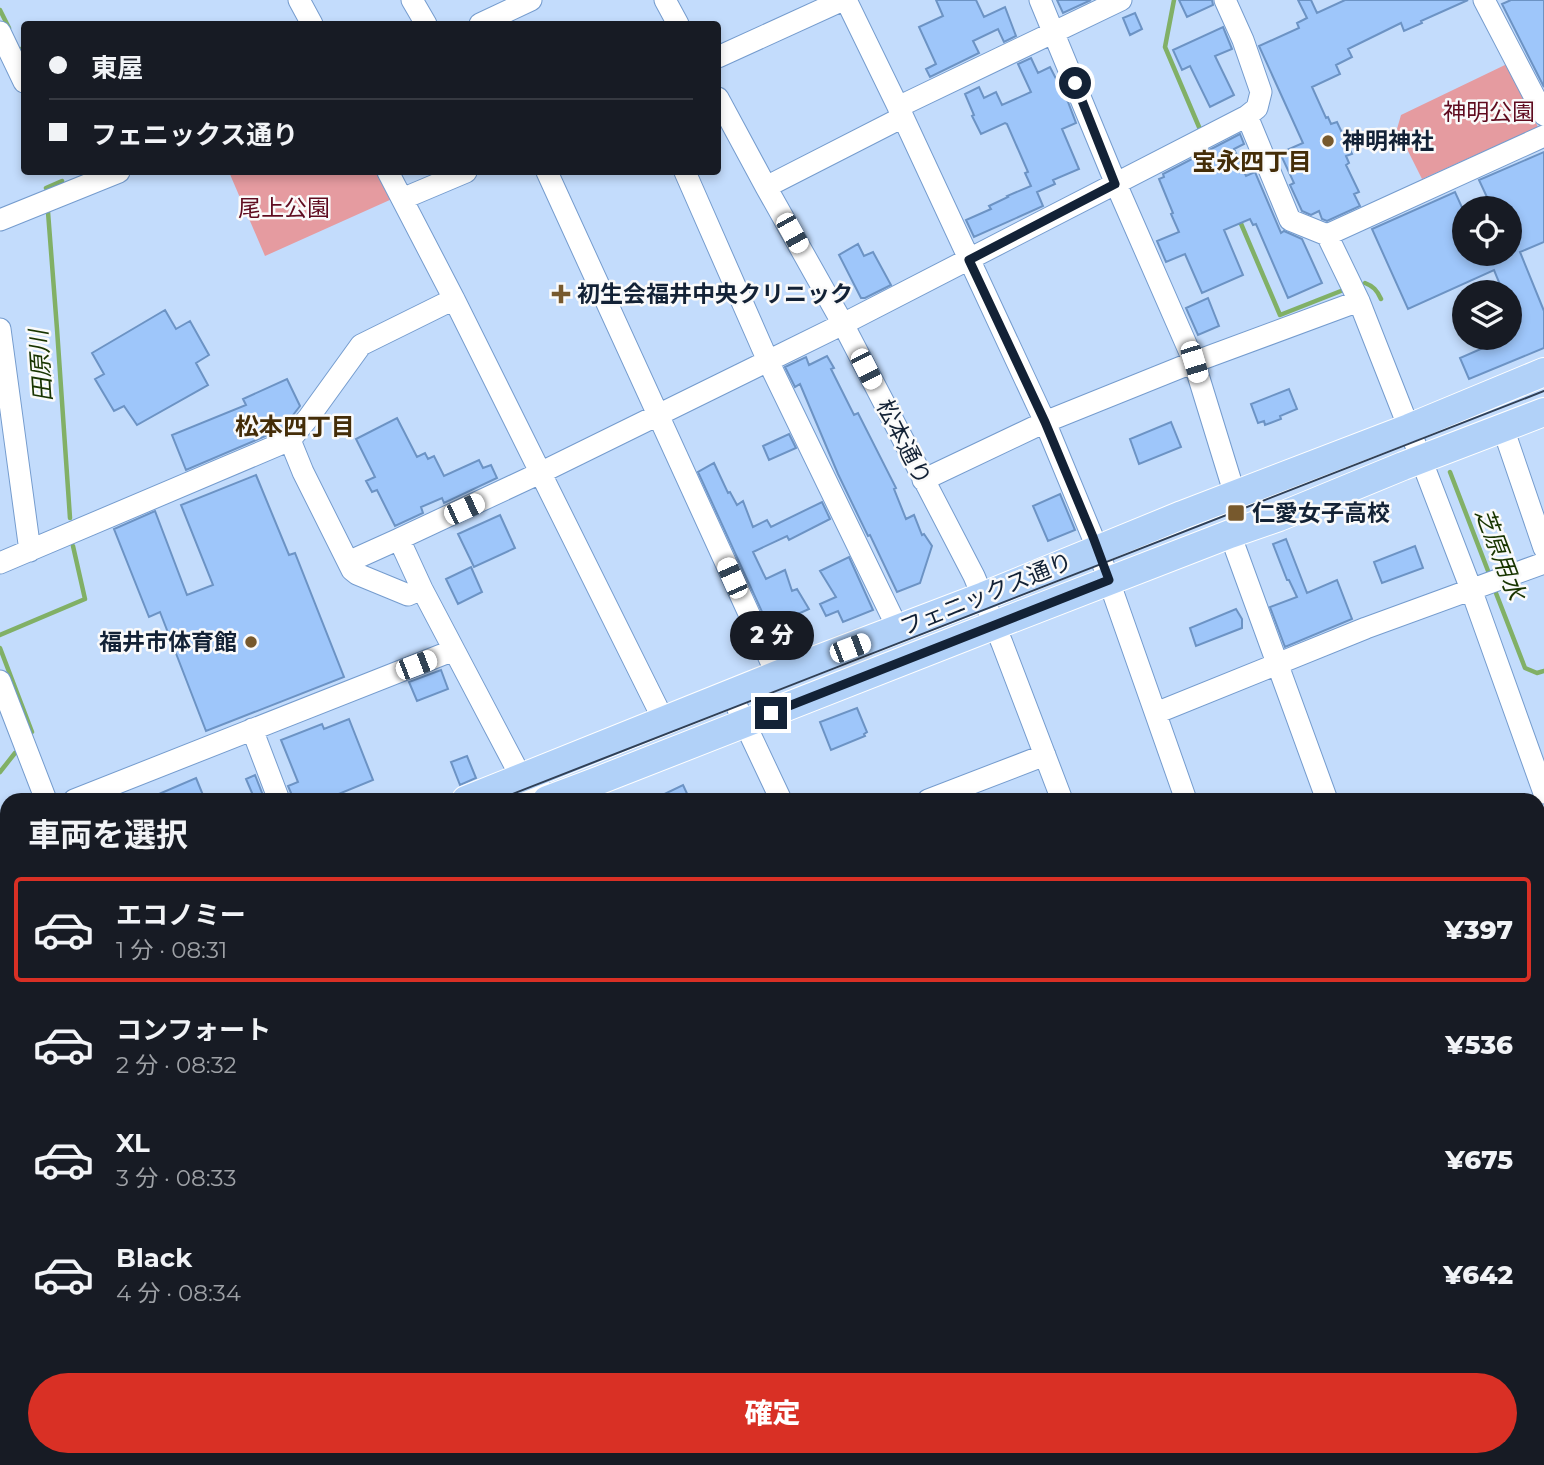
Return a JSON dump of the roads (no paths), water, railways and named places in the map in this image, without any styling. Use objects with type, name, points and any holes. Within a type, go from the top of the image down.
[{"type":"main road","name":"フェニックス通り","points":[[483,793],[1409,428],[1544,372]]},
{"type":"main road","name":"フェニックス通り","points":[[565,793],[1544,412]]},
{"type":"street","points":[[299,0],[310,21]]},
{"type":"street","points":[[412,0],[424,21]]},
{"type":"street","points":[[486,21],[531,0]]},
{"type":"street","points":[[665,0],[676,21]]},
{"type":"street","points":[[721,56],[844,0],[900,112],[1045,422],[1098,550],[1184,793]]},
{"type":"street","points":[[1040,0],[1115,184],[1194,362],[1235,495]]},
{"type":"street","points":[[766,187],[900,112],[1121,0]]},
{"type":"street","points":[[348,562],[540,473],[843,324],[1247,116],[1257,108],[1261,92],[1243,40],[1225,0]]},
{"type":"street","points":[[1484,0],[1544,115]]},
{"type":"street","points":[[0,32],[21,76]]},
{"type":"street","name":"松本通り","points":[[721,103],[843,324],[984,596],[1059,793]]},
{"type":"street","points":[[1247,116],[1290,220],[1327,234],[1359,301],[1421,459],[1485,584],[1544,793]]},
{"type":"street","points":[[1327,234],[1544,136]]},
{"type":"street","points":[[0,220],[73,180],[102,175]]},
{"type":"street","points":[[390,175],[664,721]]},
{"type":"street","points":[[402,200],[459,175]]},
{"type":"street","points":[[548,175],[777,675]]},
{"type":"street","points":[[686,175],[768,361],[898,629]]},
{"type":"street","points":[[0,563],[290,440],[361,345],[454,299]]},
{"type":"street","points":[[923,480],[1045,422],[1194,362],[1359,301]]},
{"type":"street","points":[[0,329],[30,551]]},
{"type":"street","points":[[1503,428],[1544,548]]},
{"type":"street","points":[[290,440],[303,472],[355,573],[408,596],[422,589]]},
{"type":"street","points":[[1230,534],[1324,793]]},
{"type":"street","points":[[399,540],[523,781],[545,793]]},
{"type":"street","points":[[1156,713],[1544,563]]},
{"type":"street","points":[[91,793],[454,650]]},
{"type":"street","points":[[0,681],[43,793]]},
{"type":"street","points":[[731,694],[778,793]]},
{"type":"street","points":[[251,729],[276,793]]},
{"type":"street","points":[[946,793],[1045,755]]},
{"type":"waterway","points":[[1174,0],[1165,47],[1202,134]]},
{"type":"waterway","name":"田原川","points":[[0,10],[9,28]]},
{"type":"waterway","name":"田原川","points":[[46,188],[62,181]]},
{"type":"waterway","name":"田原川","points":[[48,212],[70,518]]},
{"type":"waterway","points":[[1239,219],[1280,315],[1346,289]]},
{"type":"waterway","name":"芝原用水","points":[[1365,283],[1374,289],[1381,299]]},
{"type":"waterway","name":"芝原用水","points":[[1450,472],[1490,576]]},
{"type":"waterway","name":"田原川","points":[[0,635],[85,599],[73,546]]},
{"type":"waterway","name":"芝原用水","points":[[1494,588],[1525,668],[1537,673],[1544,671]]},
{"type":"waterway","name":"田原川","points":[[0,648],[32,732]]},
{"type":"waterway","name":"田原川","points":[[0,772],[15,753]]},
{"type":"tram line","points":[[515,793],[1544,391]]},
{"type":"place","name":"神明神社","points":[[1328,141]]},
{"type":"place","name":"初生会福井中央クリニック","points":[[561,294]]},
{"type":"place","name":"仁愛女子高校","points":[[1236,513]]},
{"type":"place","name":"福井市体育館","points":[[251,642]]},
{"type":"district","name":"宝永四丁目","points":[[1252,162]]},
{"type":"district","name":"松本四丁目","points":[[295,427]]},
{"type":"park label","name":"神明公園","points":[[1489,112]]},
{"type":"park label","name":"尾上公園","points":[[284,208]]}]
